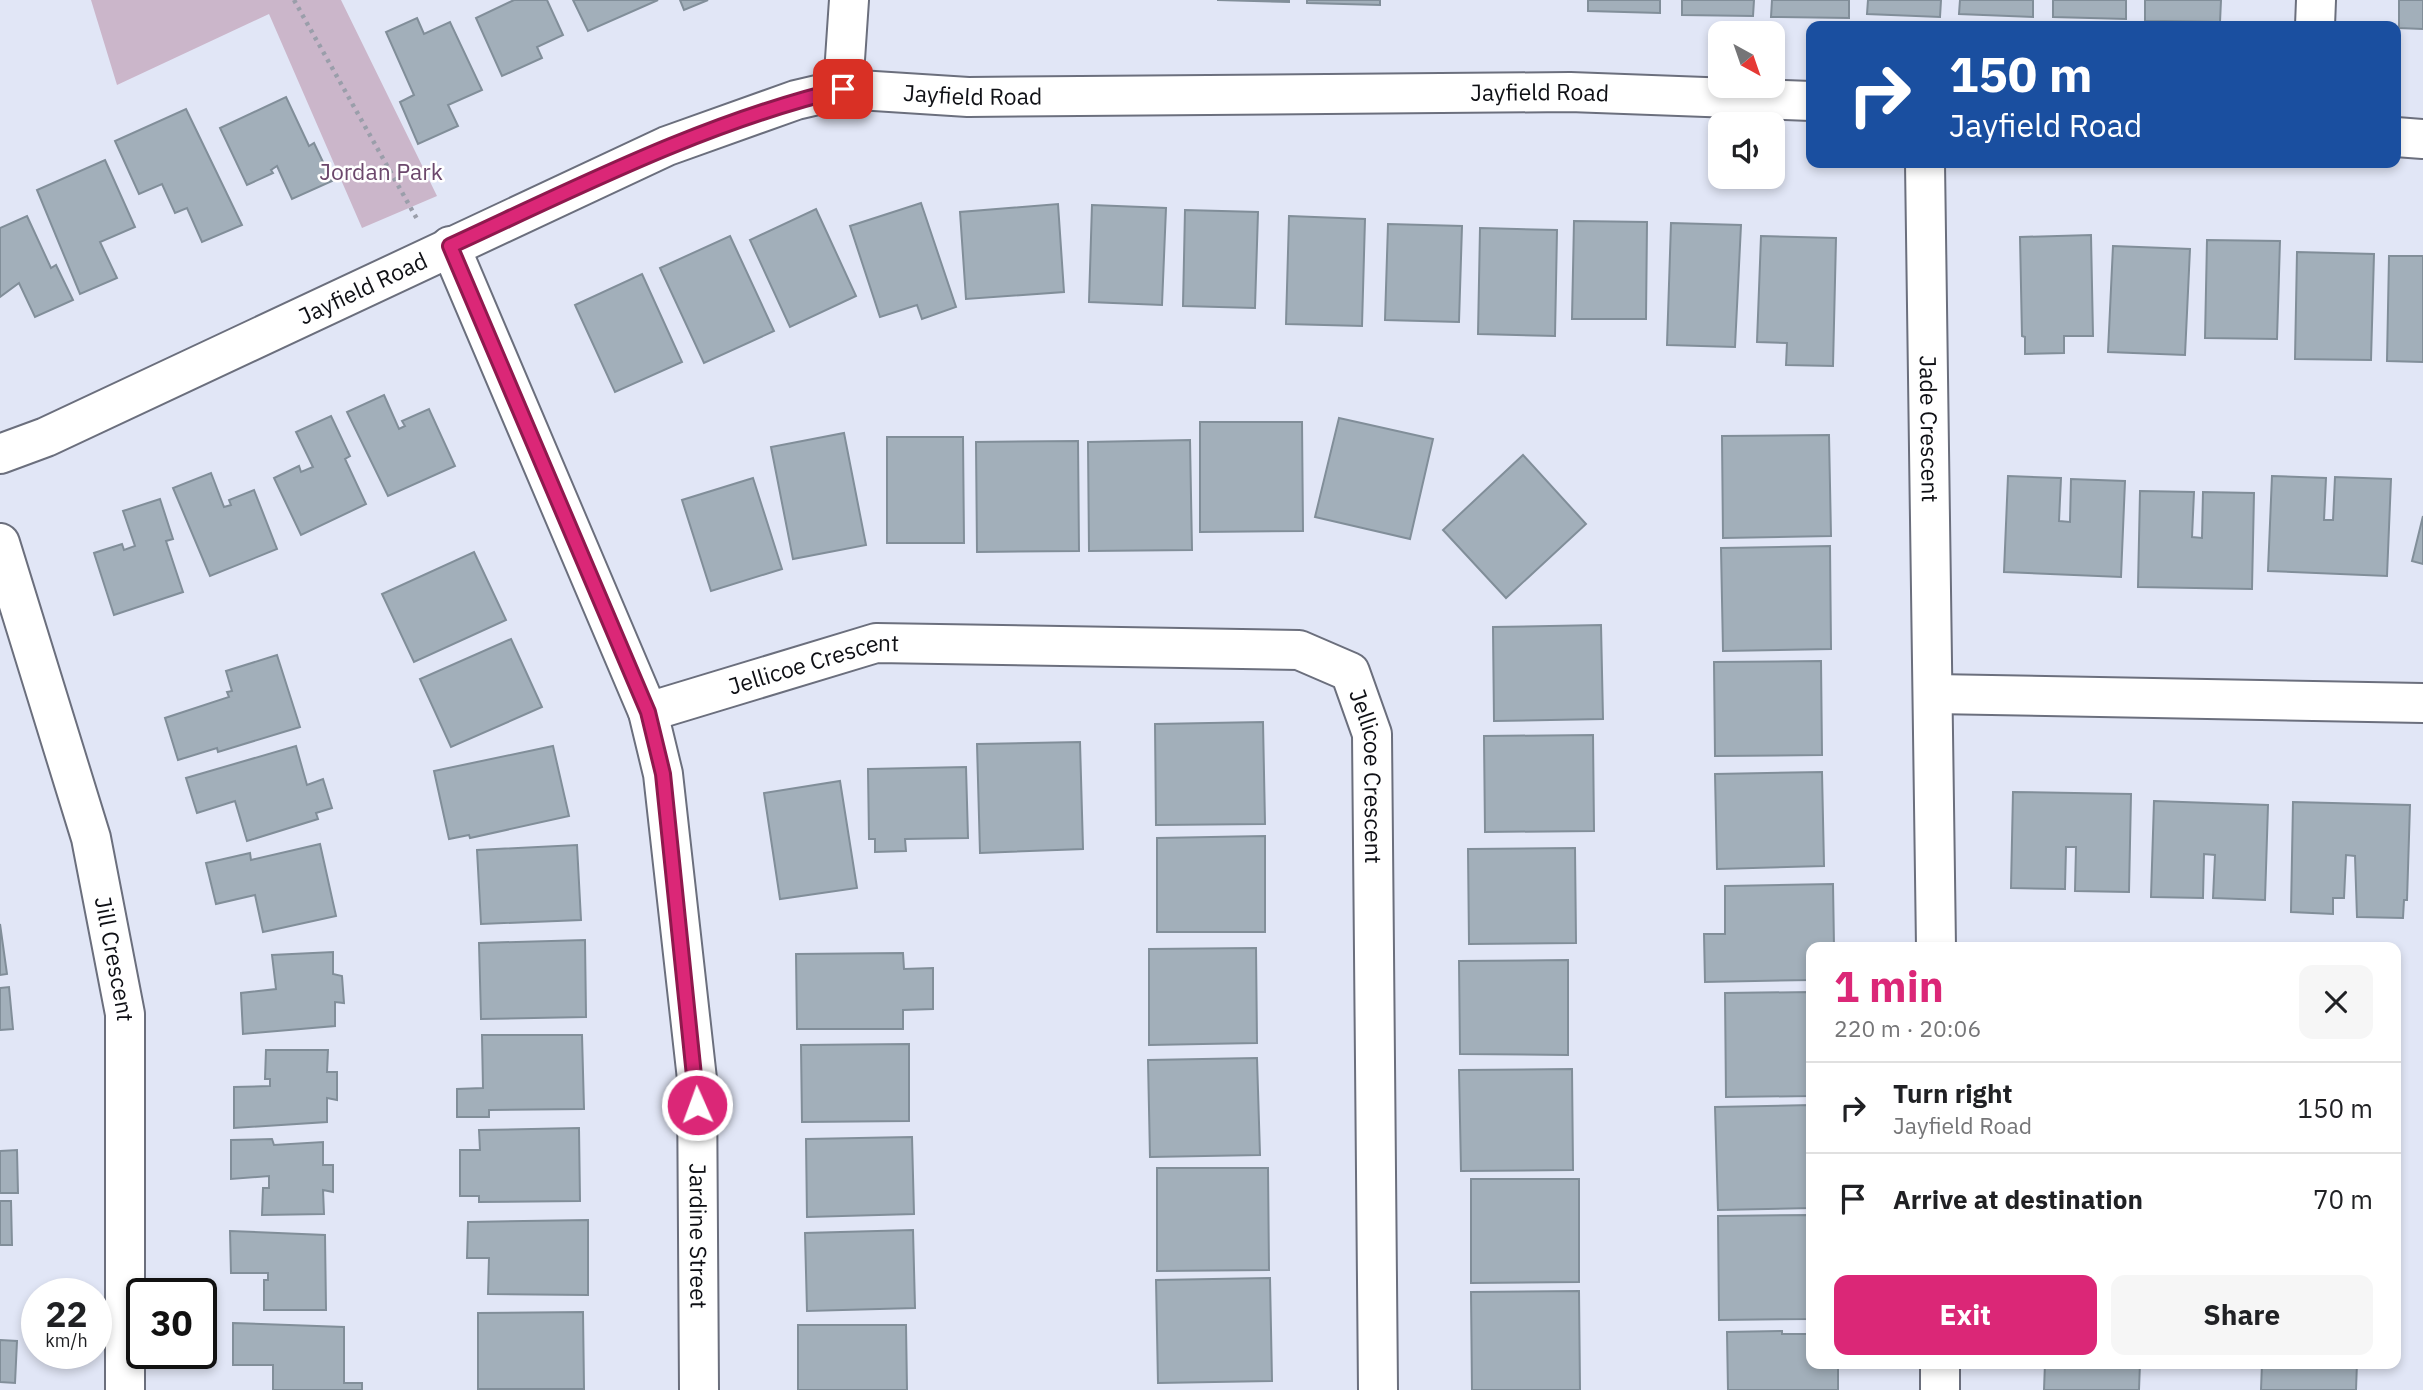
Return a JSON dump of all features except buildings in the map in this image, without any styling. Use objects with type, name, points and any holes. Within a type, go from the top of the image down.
[{"type":"street","points":[[843,89],[849,0]]},
{"type":"street","points":[[2315,21],[2316,0]]},
{"type":"street","name":"Jayfield Road","points":[[0,454],[46,437],[667,146],[796,100],[843,89],[968,97],[1570,92],[1806,101]]},
{"type":"street","points":[[2401,137],[2423,138]]},
{"type":"street","name":"Jade Crescent","points":[[1925,168],[1936,942]]},
{"type":"street","name":"Jardine Street","points":[[450,246],[648,712],[663,774],[697,1079],[699,1390]]},
{"type":"street","name":"Jill Crescent","points":[[0,543],[91,838],[125,1014],[125,1390]]},
{"type":"street","name":"Jellicoe Crescent","points":[[648,712],[876,643],[1299,650],[1350,672],[1372,734],[1378,1390]]},
{"type":"street","points":[[1934,694],[2423,703]]},
{"type":"street","points":[[1940,1369],[1940,1390]]},
{"type":"path","points":[[294,0],[420,225],[450,246]]},
{"type":"green space","name":"Jordan Park","points":[[91,0],[341,0],[437,196],[362,228],[269,14],[117,85]]},
{"type":"route","points":[[697,1105],[697,1079],[663,774],[648,712],[450,246],[667,146],[796,100],[843,89]]}]
